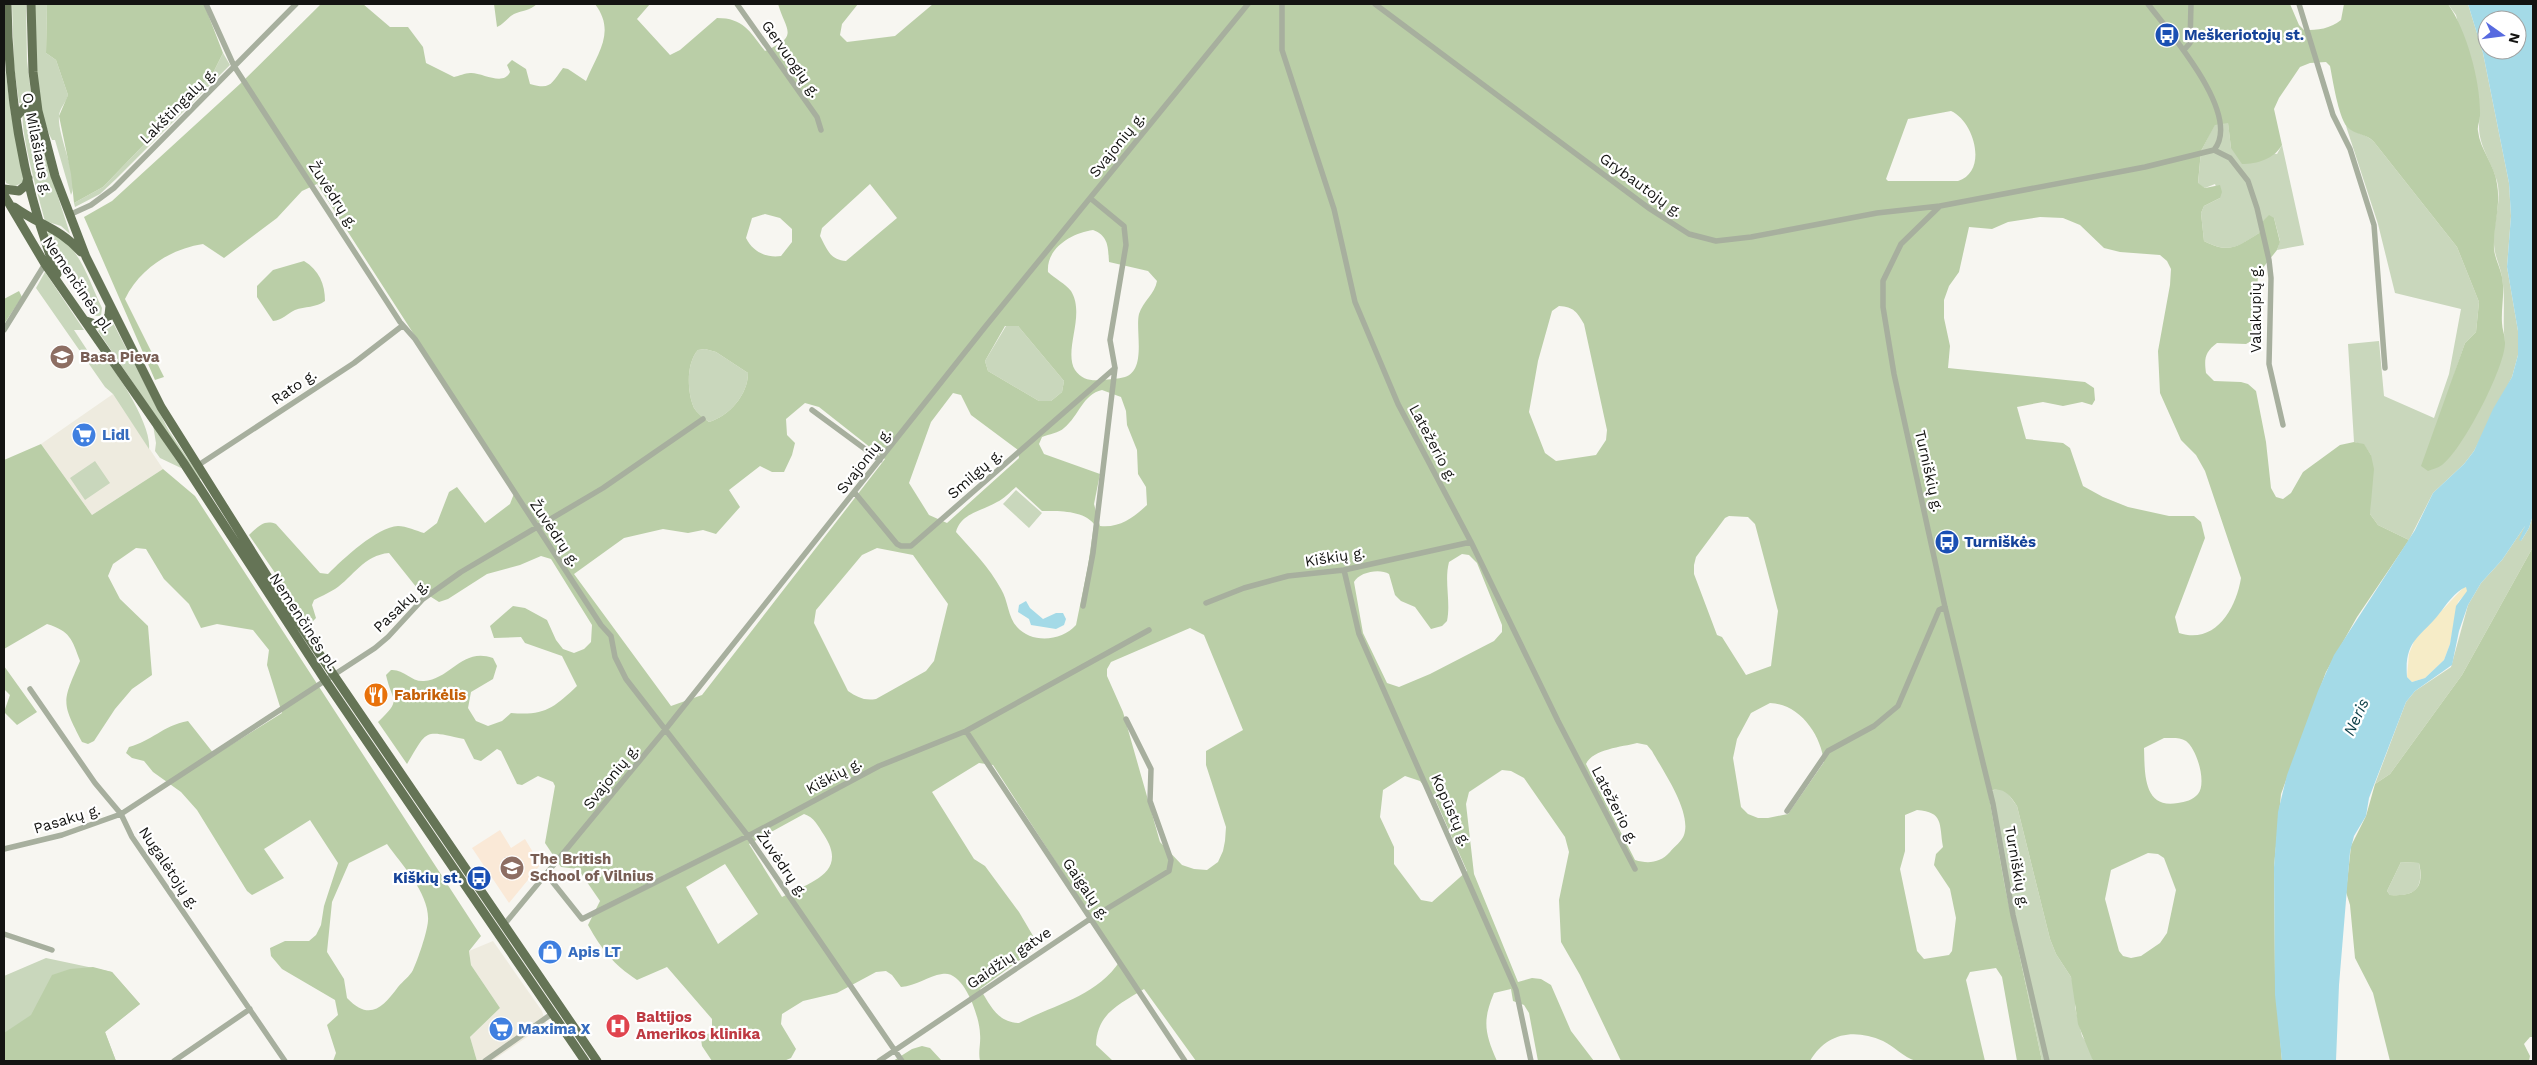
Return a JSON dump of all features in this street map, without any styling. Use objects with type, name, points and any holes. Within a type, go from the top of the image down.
[{"type":"main road","name":"O. Milašiaus g.","points":[[7,4],[10,69],[16,117],[40,224],[61,286]]},
{"type":"main road","name":"O. Milašiaus g.","points":[[31,4],[33,72],[38,111],[54,176],[86,257]]},
{"type":"main road","points":[[16,117],[25,107],[38,111]]},
{"type":"main road","points":[[4,189],[18,191],[26,184],[28,177]]},
{"type":"main road","name":"Nemenčinės pl.","points":[[4,195],[45,264],[188,470],[325,680],[500,928],[597,1061]]},
{"type":"main road","points":[[10,204],[40,224],[60,232],[86,257]]},
{"type":"main road","name":"Nemenčinės pl.","points":[[86,257],[161,406],[197,466],[585,1061]]},
{"type":"main road","points":[[86,321],[95,324],[106,321],[109,315],[109,303]]},
{"type":"street","name":"Žuvėdrų g.","points":[[206,4],[234,66],[402,326],[416,339],[535,526],[601,625],[611,636],[615,657],[626,679],[665,730],[673,737],[748,836],[902,1061]]},
{"type":"street","name":"Lakštingalų g.","points":[[69,215],[91,205],[114,188],[296,4]]},
{"type":"street","name":"Gervuogių g.","points":[[736,4],[806,101],[822,130]]},
{"type":"street","name":"Svajonių g.","points":[[500,928],[547,875],[665,730],[1090,198],[1248,4]]},
{"type":"street","name":"Latežerio g.","points":[[1282,4],[1282,50],[1334,209],[1355,302],[1398,404],[1471,542],[1558,721],[1634,869]]},
{"type":"street","name":"Grybautojų g.","points":[[1375,4],[1650,209],[1671,224],[1701,238],[1729,241],[1877,213],[1940,206]]},
{"type":"street","points":[[1940,206],[2145,168],[2214,150],[2220,143],[2221,124],[2209,92],[2184,50],[2148,4]]},
{"type":"street","points":[[2184,50],[2190,43],[2191,4]]},
{"type":"street","points":[[2299,4],[2333,115],[2350,149],[2374,225],[2385,368]]},
{"type":"street","name":"Valakupių g.","points":[[2214,150],[2230,158],[2248,181],[2259,217],[2271,278],[2268,364],[2283,425]]},
{"type":"street","points":[[1083,606],[1093,553],[1115,368],[1110,340],[1126,245],[1124,226],[1090,198]]},
{"type":"street","name":"Turniškių g.","points":[[1940,206],[1901,244],[1883,281],[1883,299],[1894,374],[1944,606],[1993,804],[2013,915],[2046,1061]]},
{"type":"street","points":[[4,330],[45,264]]},
{"type":"street","name":"Rato g.","points":[[197,466],[354,363],[402,326]]},
{"type":"street","name":"Smilgų g.","points":[[855,493],[897,544],[911,546],[1115,368]]},
{"type":"street","points":[[812,410],[880,460]]},
{"type":"street","name":"Pasakų g.","points":[[4,848],[62,835],[121,814],[388,637],[423,599],[461,572],[535,526],[603,488],[703,419]]},
{"type":"street","name":"Kiškių g.","points":[[1206,603],[1244,588],[1288,576],[1344,570],[1471,542]]},
{"type":"street","name":"Kopūstų g.","points":[[1344,570],[1359,634],[1516,990],[1531,1061]]},
{"type":"street","points":[[1787,812],[1828,751],[1874,726],[1898,706],[1939,610],[1944,606]]},
{"type":"street","name":"Kiškių g.","points":[[547,875],[582,920],[748,836],[879,766],[966,731],[1149,630]]},
{"type":"street","name":"Nugalėtojų g.","points":[[30,689],[95,783],[121,814],[132,837],[285,1061]]},
{"type":"street","name":"Gaidžių gatve","points":[[879,1061],[1090,919],[1169,871],[1171,860],[1150,801],[1151,769],[1126,719]]},
{"type":"street","name":"Gaigalų g.","points":[[966,731],[1185,1061]]},
{"type":"street","points":[[4,934],[52,950]]},
{"type":"street","points":[[174,1061],[250,1009]]},
{"type":"street","points":[[485,1061],[553,1013]]},
{"type":"shaded area","points":[[113,394],[163,469],[92,515],[41,444]]},
{"type":"shaded area","name":"The British School of Vilnius","points":[[500,830],[511,848],[525,839],[534,854],[546,858],[509,903],[472,848]]},
{"type":"shaded area","points":[[493,941],[542,1011],[546,1024],[492,1061],[477,1061],[470,1037],[500,1008],[471,965],[469,951]]},
{"type":"green space","points":[[12,4],[26,4],[27,61],[32,101],[19,103],[14,66]]},
{"type":"green space","points":[[35,4],[47,4],[46,53],[56,60],[68,95],[59,116],[59,124],[73,179],[71,195],[55,140],[52,140],[41,108],[36,73]]},
{"type":"green space","points":[[47,4],[204,4],[223,53],[213,73],[103,187],[74,203],[71,174],[59,116],[68,95],[56,60],[46,53]]},
{"type":"green space","points":[[321,4],[363,4],[390,27],[408,27],[423,47],[426,63],[454,77],[466,73],[475,73],[497,79],[502,78],[510,72],[507,65],[512,60],[526,69],[530,84],[547,86],[553,82],[563,68],[568,69],[586,81],[600,51],[605,33],[601,14],[595,4],[650,4],[637,19],[670,55],[680,50],[717,18],[734,20],[746,27],[765,51],[776,46],[787,37],[788,32],[778,4],[858,4],[842,24],[840,35],[847,42],[895,36],[933,4],[2290,4],[2299,25],[2304,30],[2314,30],[2333,25],[2341,20],[2344,4],[2448,4],[2461,28],[2472,58],[2480,103],[2479,138],[2496,177],[2498,200],[2494,249],[2503,283],[2502,323],[2505,342],[2503,354],[2491,388],[2471,426],[2450,457],[2440,466],[2428,471],[2421,466],[2465,343],[2476,332],[2479,302],[2457,247],[2374,142],[2347,127],[2338,106],[2330,66],[2326,62],[2310,63],[2300,67],[2279,98],[2274,109],[2282,145],[2270,157],[2259,162],[2242,164],[2231,148],[2228,123],[2215,125],[2201,151],[2198,183],[2205,188],[2220,185],[2222,192],[2220,198],[2204,206],[2201,213],[2204,241],[2227,248],[2239,245],[2259,233],[2263,221],[2269,215],[2274,218],[2280,242],[2277,250],[2258,274],[2255,339],[2246,344],[2217,343],[2206,356],[2206,373],[2214,381],[2241,382],[2248,384],[2256,391],[2266,442],[2271,488],[2276,497],[2283,499],[2291,493],[2303,472],[2340,445],[2354,442],[2364,444],[2371,455],[2374,469],[2370,514],[2378,525],[2409,540],[2357,617],[2326,672],[2281,794],[2274,867],[2275,977],[2282,1061],[2093,1061],[2078,1024],[2071,977],[2056,954],[2050,939],[2017,806],[2005,792],[1993,790],[1988,791],[2005,887],[2042,1061],[2017,1061],[2002,977],[1996,968],[1970,972],[1966,980],[1985,1061],[1940,1063],[1916,1061],[1883,1041],[1872,1037],[1851,1034],[1832,1039],[1824,1044],[1810,1061],[1621,1061],[1580,975],[1561,942],[1559,900],[1569,852],[1565,837],[1524,778],[1511,771],[1502,770],[1469,792],[1466,804],[1474,874],[1518,982],[1532,978],[1541,979],[1551,985],[1571,1031],[1594,1061],[1538,1061],[1529,1013],[1524,1005],[1513,1001],[1511,989],[1494,993],[1488,1012],[1486,1027],[1497,1061],[1196,1061],[1144,989],[1111,1011],[1105,1017],[1097,1034],[1096,1045],[1113,1061],[980,1061],[980,1034],[977,1017],[969,996],[957,979],[950,974],[942,974],[901,987],[892,975],[886,971],[876,972],[837,993],[803,1001],[782,1014],[781,1024],[796,1049],[791,1058],[784,1061],[712,1061],[702,1046],[701,1039],[712,1031],[712,1019],[667,967],[637,980],[609,956],[588,925],[600,901],[578,869],[561,867],[545,843],[555,786],[553,782],[538,776],[522,785],[517,784],[501,751],[497,749],[481,761],[474,759],[464,739],[441,734],[428,735],[423,738],[407,764],[378,722],[391,708],[394,700],[386,675],[391,670],[400,671],[415,680],[424,681],[442,675],[473,657],[493,658],[497,666],[493,679],[471,692],[468,708],[476,721],[488,726],[502,721],[511,713],[532,713],[548,709],[562,700],[577,686],[562,656],[525,643],[521,637],[494,638],[490,626],[513,606],[525,608],[547,620],[556,640],[563,649],[574,653],[584,649],[591,642],[592,625],[551,559],[541,556],[520,565],[487,574],[448,599],[439,602],[417,588],[389,553],[380,555],[359,567],[335,589],[314,600],[312,605],[316,618],[310,624],[249,535],[265,523],[276,524],[320,573],[328,574],[342,560],[380,532],[401,526],[424,533],[437,523],[449,492],[457,487],[485,523],[510,504],[515,491],[317,184],[302,191],[277,218],[224,258],[203,244],[168,255],[139,278],[125,299],[164,377],[155,380],[84,217],[112,201],[241,83]],"holes":[[[1951,111],[1966,125],[1972,136],[1975,158],[1973,168],[1967,176],[1958,181],[1888,181],[1886,179],[1908,119]],[[870,184],[897,218],[846,261],[836,258],[827,249],[820,236],[822,228]],[[765,214],[780,218],[792,229],[792,242],[781,256],[765,255],[752,247],[746,238],[752,218]],[[2040,217],[2063,218],[2080,225],[2104,248],[2120,252],[2160,255],[2167,261],[2171,269],[2170,285],[2158,351],[2160,393],[2181,440],[2196,455],[2205,471],[2241,578],[2229,612],[2222,622],[2213,629],[2203,634],[2179,633],[2175,617],[2205,538],[2201,522],[2194,516],[2169,516],[2128,507],[2103,497],[2083,486],[2070,448],[2063,443],[2026,439],[2017,407],[2043,402],[2063,406],[2082,402],[2092,405],[2095,400],[2094,388],[2085,382],[1948,368],[1950,346],[1944,318],[1944,300],[1949,286],[1959,272],[1969,227],[1992,229],[2008,222]],[[1093,230],[1105,239],[1108,247],[1109,262],[1148,271],[1157,281],[1154,290],[1139,314],[1139,349],[1136,366],[1132,373],[1125,377],[1090,380],[1084,378],[1075,370],[1071,353],[1076,321],[1075,300],[1069,288],[1048,272],[1048,263],[1051,256],[1062,243],[1077,234]],[[1559,306],[1575,311],[1584,324],[1607,430],[1606,440],[1596,455],[1556,461],[1545,453],[1529,412],[1538,361],[1552,311]],[[1005,326],[1018,326],[1064,381],[1062,392],[1051,401],[1039,401],[988,371],[985,361]],[[705,349],[716,352],[748,373],[745,389],[730,410],[709,422],[694,408],[689,386],[691,362],[698,350]],[[1102,390],[1121,397],[1126,411],[1127,425],[1137,450],[1138,474],[1146,487],[1147,505],[1137,514],[1120,524],[1100,526],[1094,504],[1100,474],[1044,454],[1039,444],[1042,437],[1062,430],[1074,418],[1090,396]],[[953,393],[961,395],[971,415],[1018,450],[1019,458],[947,523],[929,515],[909,483],[931,422]],[[805,403],[819,407],[885,459],[702,695],[671,706],[574,574],[624,538],[663,529],[688,533],[703,530],[716,534],[740,507],[729,490],[760,466],[772,472],[784,472],[795,443],[787,435],[786,419]],[[1016,487],[1042,511],[1063,511],[1077,514],[1089,519],[1094,524],[1076,625],[1055,637],[1039,638],[1031,636],[1017,627],[1012,619],[1003,593],[991,573],[956,532],[962,521],[967,517],[1000,501]],[[1729,516],[1748,517],[1755,524],[1778,611],[1771,666],[1746,675],[1722,637],[1717,635],[1694,574],[1696,557],[1725,518]],[[877,548],[913,555],[948,604],[934,661],[926,671],[876,699],[861,698],[848,691],[814,623],[816,610],[862,555]],[[1462,554],[1469,555],[1477,563],[1502,625],[1502,632],[1494,641],[1430,674],[1399,687],[1387,683],[1363,633],[1354,582],[1365,573],[1380,571],[1389,574],[1395,595],[1401,601],[1415,607],[1431,629],[1442,626],[1447,621],[1449,562]],[[1190,628],[1204,635],[1243,730],[1206,751],[1206,765],[1226,827],[1223,851],[1218,862],[1207,870],[1194,869],[1182,865],[1160,842],[1123,712],[1107,676],[1107,669],[1111,662]],[[1770,703],[1791,709],[1814,732],[1819,742],[1824,762],[1788,814],[1758,818],[1748,814],[1741,807],[1733,758],[1737,739],[1751,713]],[[2164,738],[2181,739],[2190,745],[2197,758],[2201,775],[2201,789],[2196,796],[2189,800],[2166,804],[2152,794],[2146,777],[2144,748]],[[1637,743],[1647,745],[1675,792],[1684,815],[1684,835],[1680,842],[1666,856],[1658,860],[1649,862],[1635,860],[1586,764],[1595,755],[1608,749]],[[979,763],[993,765],[1120,961],[1099,983],[1074,998],[1019,1023],[1005,1020],[995,1012],[980,989],[1039,946],[1019,912],[985,866],[974,859],[932,792]],[[1405,776],[1420,781],[1436,801],[1467,871],[1432,902],[1421,900],[1394,864],[1394,847],[1380,817],[1383,790]],[[1917,810],[1932,813],[1939,821],[1943,847],[1936,854],[1934,865],[1950,889],[1956,918],[1952,951],[1949,955],[1924,959],[1917,951],[1900,869],[1905,851],[1905,815]],[[804,814],[807,815],[818,825],[831,848],[832,859],[829,867],[823,875],[782,897],[749,844]],[[2148,853],[2158,854],[2164,858],[2176,890],[2167,933],[2160,943],[2141,956],[2131,958],[2123,956],[2119,951],[2105,899],[2111,870]],[[725,864],[758,914],[718,944],[686,887]]]},
{"type":"green space","points":[[494,4],[537,4],[514,14],[497,27]]},
{"type":"green space","points":[[2448,4],[2468,4],[2477,33],[2477,60],[2484,60],[2509,183],[2511,216],[2507,267],[2518,331],[2518,355],[2512,377],[2474,451],[2464,464],[2433,493],[2409,540],[2378,525],[2370,514],[2371,455],[2364,445],[2354,442],[2348,344],[2379,341],[2384,396],[2434,418],[2449,374],[2461,309],[2395,293],[2378,224],[2346,126],[2374,142],[2457,247],[2479,302],[2476,332],[2465,343],[2454,375],[2505,343],[2503,286],[2494,244],[2498,202],[2497,181],[2481,142],[2480,116],[2456,15]]},
{"type":"green space","points":[[223,53],[230,65],[100,194],[75,207],[74,203],[103,187],[213,73]]},
{"type":"green space","points":[[4,59],[11,113],[24,179],[23,182],[14,187],[6,183],[4,176]]},
{"type":"green space","points":[[24,111],[33,113],[70,234],[61,226],[45,221],[26,146]]},
{"type":"green space","points":[[2228,122],[2231,148],[2277,154],[2282,145],[2304,245],[2277,250],[2280,241],[2274,218],[2263,221],[2259,233],[2233,247],[2220,247],[2204,241],[2201,213],[2204,206],[2220,198],[2215,184],[2205,188],[2198,184],[2201,151],[2215,124]]},
{"type":"green space","points":[[49,232],[68,244],[76,254],[102,308],[101,316],[93,316],[57,263],[47,233]]},
{"type":"green space","points":[[304,261],[314,269],[320,278],[324,289],[325,301],[318,305],[295,310],[273,321],[257,297],[257,286],[273,270]]},
{"type":"green space","points":[[45,272],[84,330],[74,330],[95,362],[99,352],[132,398],[145,426],[149,449],[113,394],[105,387],[36,288]]},
{"type":"green space","points":[[19,291],[22,297],[4,324],[4,299]]},
{"type":"green space","points":[[111,319],[169,431],[201,478],[199,480],[98,331]]},
{"type":"green space","points":[[1006,326],[1018,326],[1064,381],[1062,392],[1051,401],[1039,401],[988,371],[985,361]]},
{"type":"green space","points":[[705,349],[716,352],[748,373],[745,389],[736,404],[724,415],[709,422],[694,408],[689,386],[691,362],[698,350]]},
{"type":"green space","points":[[153,425],[181,468],[160,458],[155,451],[156,443]]},
{"type":"green space","points":[[41,444],[92,515],[163,469],[195,496],[481,936],[469,951],[471,965],[500,1008],[470,1037],[477,1061],[333,1061],[336,1053],[327,1025],[338,1015],[335,1000],[282,969],[271,956],[270,948],[285,941],[309,941],[316,935],[321,925],[324,906],[338,863],[310,820],[264,849],[284,878],[252,895],[247,891],[197,810],[181,792],[153,772],[144,761],[132,758],[126,753],[129,747],[171,726],[188,721],[214,754],[218,753],[282,713],[267,665],[269,650],[253,630],[217,624],[201,628],[189,604],[164,579],[146,549],[136,548],[113,564],[108,576],[120,599],[148,626],[152,675],[132,689],[115,709],[94,741],[88,744],[82,742],[67,709],[67,694],[80,661],[69,637],[61,630],[47,624],[4,649],[4,460]],"holes":[[[387,844],[420,890],[425,901],[428,921],[420,953],[413,970],[387,1001],[376,1009],[369,1010],[355,1005],[347,998],[344,979],[327,952],[332,902],[349,863]]]},
{"type":"green space","points":[[95,461],[110,483],[85,500],[70,478]]},
{"type":"green space","points":[[1016,490],[1042,513],[1029,528],[1003,504]]},
{"type":"green space","points":[[2533,515],[2533,547],[2462,675],[2390,774],[2375,784],[2406,702],[2415,691],[2451,667],[2468,605],[2481,583],[2502,560],[2525,526],[2521,541],[2529,528]]},
{"type":"green space","points":[[2533,547],[2533,1037],[2530,1037],[2524,1044],[2530,1056],[2529,1061],[2390,1061],[2373,993],[2355,958],[2350,905],[2346,892],[2351,846],[2366,816],[2375,784],[2390,774],[2462,675]],"holes":[[[2401,862],[2419,863],[2420,879],[2416,890],[2406,894],[2390,895],[2387,891]]]},
{"type":"green space","points":[[4,666],[37,712],[17,725],[4,712],[10,695],[4,689]]},
{"type":"green space","points":[[2001,789],[2006,791],[2017,806],[2050,939],[2056,954],[2071,977],[2075,989],[2075,1007],[2082,1036],[2089,1046],[2093,1061],[2042,1061],[2005,887],[1988,791]]},
{"type":"green space","points":[[2401,862],[2419,863],[2419,885],[2411,893],[2390,895],[2387,891]]},
{"type":"green space","points":[[46,958],[112,972],[140,1004],[105,1032],[116,1061],[4,1061],[4,976]]},
{"type":"green space","points":[[93,967],[112,972],[140,1004],[105,1032],[116,1061],[4,1061],[4,1033],[31,1015],[52,975],[70,969]]},
{"type":"green space","points":[[922,1046],[930,1048],[942,1061],[893,1061],[912,1049]]},
{"type":"sand","points":[[2464,587],[2467,587],[2468,591],[2458,602],[2450,644],[2444,660],[2425,678],[2412,682],[2407,677],[2409,654],[2415,639]]},
{"type":"water","name":"Neris","points":[[2468,4],[2533,5],[2533,515],[2529,528],[2521,541],[2519,540],[2525,526],[2502,560],[2481,583],[2468,605],[2459,631],[2452,665],[2415,691],[2406,702],[2369,798],[2366,816],[2354,836],[2350,852],[2339,985],[2336,1061],[2282,1061],[2275,995],[2274,867],[2278,812],[2287,775],[2318,691],[2334,655],[2415,530],[2433,493],[2464,464],[2474,451],[2493,409],[2512,377],[2518,355],[2518,331],[2507,267],[2511,216],[2509,183],[2484,60],[2527,60],[2527,10],[2477,10],[2477,33]],"holes":[[[2466,587],[2467,591],[2456,606],[2450,644],[2444,660],[2425,678],[2412,682],[2407,677],[2408,655],[2411,647],[2451,599]]]},
{"type":"water","points":[[1026,601],[1030,608],[1043,619],[1056,613],[1063,613],[1066,619],[1064,625],[1056,629],[1031,625],[1029,619],[1018,612],[1019,605]]},
{"type":"place","name":"Meškeriotojų st.","points":[[2167,35]]},
{"type":"place","name":"Basa Pieva","points":[[62,357]]},
{"type":"place","name":"Lidl","points":[[84,435]]},
{"type":"place","name":"Turniškės","points":[[1947,542]]},
{"type":"place","name":"Fabrikėlis","points":[[376,695]]},
{"type":"place","name":"The British School of Vilnius","points":[[512,868]]},
{"type":"place","name":"Kiškių st.","points":[[479,878]]},
{"type":"place","name":"Apis LT","points":[[550,952]]},
{"type":"place","name":"Baltijos Amerikos klinika","points":[[618,1026]]},
{"type":"place","name":"Maxima X","points":[[501,1029]]}]
